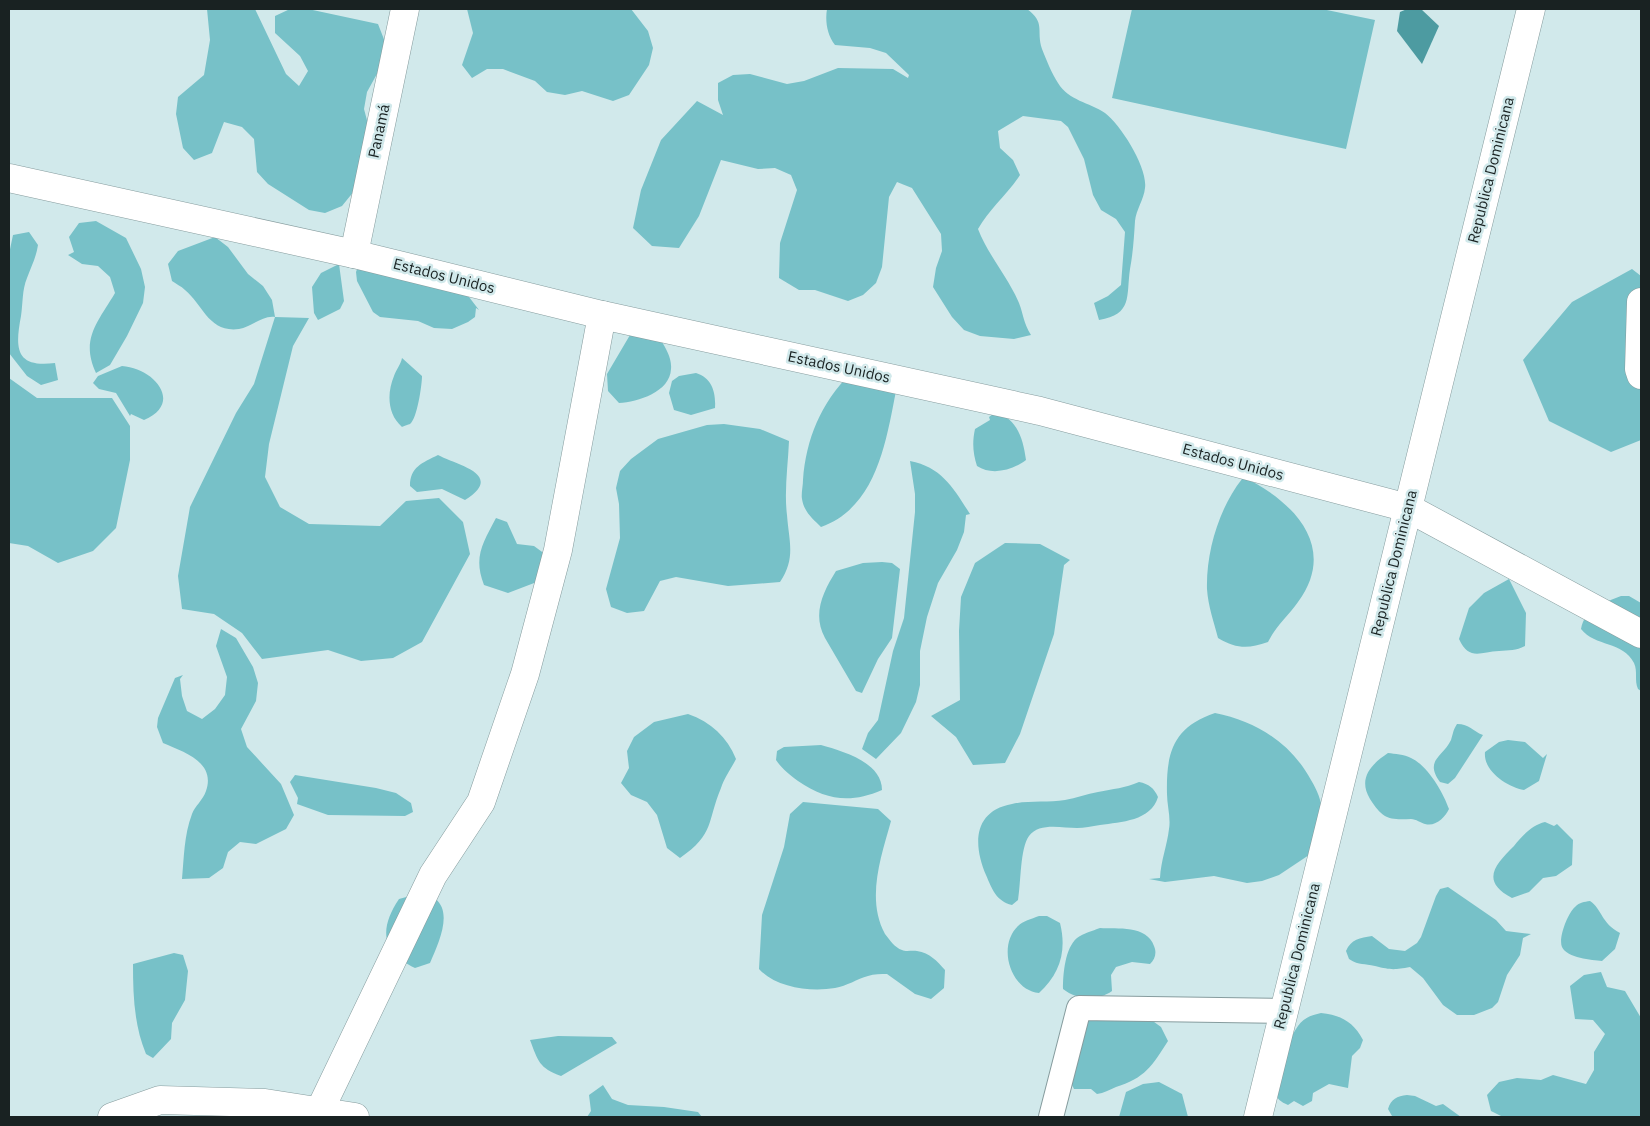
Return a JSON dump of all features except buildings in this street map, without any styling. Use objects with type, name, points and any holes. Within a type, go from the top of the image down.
[{"type":"street","name":"Panamá","points":[[354,254],[405,9]]},
{"type":"street","name":"Republica Dominicana","points":[[1258,1117],[1531,9]]},
{"type":"street","name":"Estados Unidos","points":[[9,178],[354,254],[602,315],[1040,411],[1408,508],[1641,634]]},
{"type":"street","points":[[1641,302],[1639,369],[1641,375]]},
{"type":"street","points":[[319,1112],[433,875],[481,802],[526,674],[558,550],[602,315]]},
{"type":"street","points":[[112,1117],[160,1100],[265,1104],[355,1117]]},
{"type":"lane","points":[[1051,1117],[1079,1008],[1283,1011]]},
{"type":"shaded area","points":[[207,9],[255,9],[286,74],[299,86],[308,71],[300,56],[275,33],[275,16],[290,9],[308,9],[378,24],[387,47],[383,63],[367,92],[364,109],[373,143],[363,180],[342,206],[325,213],[309,210],[268,184],[257,172],[254,139],[242,127],[224,122],[212,153],[194,160],[183,148],[176,114],[178,97],[204,75],[210,40]]},
{"type":"shaded area","points":[[467,9],[631,9],[648,31],[653,48],[649,65],[629,95],[613,101],[582,91],[565,95],[547,92],[535,81],[503,69],[487,69],[472,78],[462,65],[473,33]]},
{"type":"shaded area","points":[[827,9],[1027,9],[1037,18],[1042,49],[1058,83],[1073,98],[1099,109],[1111,119],[1132,148],[1145,180],[1145,188],[1136,217],[1127,296],[1123,309],[1110,317],[1099,320],[1094,303],[1108,296],[1121,285],[1125,232],[1116,219],[1101,210],[1093,195],[1084,159],[1068,127],[1061,121],[1023,116],[998,131],[1000,148],[1013,160],[1020,175],[978,229],[1019,303],[1026,326],[1031,335],[1014,339],[980,336],[964,330],[952,317],[933,287],[936,268],[942,251],[941,234],[912,188],[897,182],[889,197],[882,267],[876,283],[863,295],[848,301],[815,290],[799,290],[779,278],[780,243],[797,190],[791,175],[775,168],[758,169],[721,160],[699,216],[679,248],[652,246],[633,228],[641,190],[661,140],[697,101],[723,115],[718,100],[718,83],[733,75],[750,74],[787,84],[804,81],[838,68],[893,69],[908,78],[909,75],[886,53],[870,48],[835,45],[827,28]]},
{"type":"shaded area","points":[[1132,9],[1322,9],[1375,20],[1346,149],[1112,98]]},
{"type":"shaded area","points":[[1407,9],[1421,9],[1439,26],[1422,64],[1397,31],[1400,12]]},
{"type":"shaded area","points":[[96,221],[126,238],[141,269],[145,287],[143,303],[127,336],[110,365],[96,373],[90,350],[90,340],[97,322],[115,293],[110,277],[98,266],[82,264],[68,255],[74,252],[69,237],[79,223]]},
{"type":"shaded area","points":[[29,232],[38,245],[24,287],[18,338],[21,353],[25,359],[42,364],[55,363],[58,380],[41,385],[27,376],[9,353],[9,254],[13,235]]},
{"type":"shaded area","points":[[215,237],[228,247],[248,274],[263,286],[272,300],[275,317],[262,319],[239,329],[220,327],[208,317],[182,287],[172,281],[168,264],[178,251]]},
{"type":"shaded area","points":[[339,264],[344,301],[340,309],[318,320],[314,313],[312,287],[321,273]]},
{"type":"shaded area","points":[[359,264],[462,292],[469,297],[479,310],[476,308],[475,317],[468,322],[452,329],[434,328],[418,321],[380,317],[373,312],[357,281],[356,272]]},
{"type":"shaded area","points":[[1632,269],[1641,276],[1641,440],[1611,452],[1549,421],[1523,360],[1572,302]]},
{"type":"shaded area","points":[[275,317],[309,318],[293,346],[269,444],[265,477],[280,507],[309,524],[380,526],[406,501],[439,498],[463,522],[470,554],[422,642],[393,658],[361,661],[328,650],[262,659],[242,633],[214,614],[182,609],[178,576],[190,507],[236,413],[254,384]]},
{"type":"shaded area","points":[[630,335],[661,340],[670,357],[671,369],[665,384],[659,390],[644,398],[619,403],[608,391],[607,374]]},
{"type":"shaded area","points":[[402,358],[422,376],[415,416],[410,424],[402,427],[393,416],[391,410],[390,389]]},
{"type":"shaded area","points":[[122,366],[134,368],[145,373],[154,379],[160,387],[163,396],[162,405],[156,413],[144,420],[131,414],[130,416],[116,393],[99,389],[93,383],[98,376]]},
{"type":"shaded area","points":[[696,373],[706,378],[712,386],[715,396],[715,408],[691,415],[674,410],[669,393],[672,381],[679,376]]},
{"type":"shaded area","points":[[850,374],[896,391],[883,451],[867,488],[855,504],[840,517],[821,527],[809,515],[803,504],[805,465],[812,436],[823,409]]},
{"type":"shaded area","points":[[9,378],[37,398],[112,398],[130,426],[130,460],[116,528],[93,551],[58,563],[28,546],[9,543]]},
{"type":"shaded area","points":[[996,412],[1010,420],[1018,431],[1026,460],[1009,469],[989,471],[977,466],[973,443],[975,429],[990,420],[989,417]]},
{"type":"shaded area","points":[[724,424],[760,429],[789,441],[786,506],[790,557],[780,582],[728,586],[676,577],[660,581],[644,611],[627,613],[611,607],[606,589],[620,538],[619,504],[616,488],[620,471],[631,459],[658,439],[707,425]]},
{"type":"shaded area","points":[[438,455],[465,467],[479,477],[481,483],[476,491],[465,500],[442,489],[417,492],[410,486],[412,474],[418,466]]},
{"type":"shaded area","points":[[910,461],[931,468],[946,480],[970,514],[966,515],[964,532],[957,550],[938,583],[927,617],[920,651],[920,685],[916,702],[901,733],[876,759],[862,749],[868,733],[878,720],[893,651],[904,618],[915,512],[915,494]]},
{"type":"shaded area","points":[[1239,475],[1276,497],[1291,510],[1303,526],[1311,543],[1314,561],[1310,581],[1298,602],[1278,626],[1268,642],[1248,647],[1237,646],[1218,638],[1207,589],[1209,560],[1216,531],[1227,503],[1242,479]]},
{"type":"shaded area","points":[[496,518],[507,522],[517,544],[534,546],[549,557],[542,580],[508,593],[484,585],[479,566],[481,550]]},
{"type":"shaded area","points":[[1005,543],[1040,544],[1070,560],[1064,565],[1054,634],[1020,734],[1005,763],[973,765],[956,737],[931,716],[960,700],[959,631],[961,597],[975,563]]},
{"type":"shaded area","points":[[863,563],[892,563],[900,569],[892,638],[878,659],[862,693],[856,691],[825,638],[821,629],[819,612],[823,595],[836,571]]},
{"type":"shaded area","points":[[1509,579],[1526,613],[1525,646],[1512,650],[1471,653],[1463,646],[1459,639],[1469,608],[1484,593]]},
{"type":"shaded area","points":[[1621,596],[1629,596],[1641,603],[1641,691],[1637,686],[1634,663],[1629,656],[1616,647],[1594,639],[1581,629],[1583,622],[1591,611]]},
{"type":"shaded area","points":[[221,629],[236,638],[253,667],[258,683],[256,701],[241,729],[247,747],[281,784],[294,815],[286,829],[256,844],[240,842],[228,852],[223,868],[209,878],[182,879],[189,822],[193,811],[205,794],[208,781],[202,765],[188,754],[163,743],[157,727],[158,718],[175,678],[183,675],[180,679],[182,696],[187,711],[202,719],[215,709],[225,695],[227,677],[216,646]]},
{"type":"shaded area","points":[[1215,713],[1258,728],[1283,745],[1303,767],[1319,796],[1321,804],[1321,847],[1279,875],[1262,881],[1247,883],[1214,876],[1165,882],[1149,879],[1160,878],[1169,825],[1168,766],[1175,743],[1190,726]]},
{"type":"shaded area","points":[[688,714],[704,721],[717,731],[728,744],[736,759],[722,784],[705,834],[699,842],[680,858],[667,848],[657,815],[647,802],[631,795],[621,783],[629,768],[627,751],[634,737],[654,722]]},
{"type":"shaded area","points":[[1457,724],[1468,726],[1483,735],[1455,778],[1448,784],[1440,782],[1434,769],[1434,764],[1448,746]]},
{"type":"shaded area","points":[[1508,740],[1525,742],[1543,758],[1547,754],[1539,781],[1524,790],[1510,785],[1497,777],[1485,759],[1485,752],[1499,742]]},
{"type":"shaded area","points":[[821,745],[850,754],[868,765],[880,780],[882,790],[859,797],[838,798],[828,796],[798,781],[783,769],[776,760],[777,751],[784,747]]},
{"type":"shaded area","points":[[1388,753],[1411,758],[1429,773],[1443,795],[1449,809],[1440,821],[1429,825],[1413,819],[1391,818],[1379,811],[1375,806],[1367,792],[1366,779],[1376,762]]},
{"type":"shaded area","points":[[295,775],[396,793],[411,803],[413,812],[405,816],[328,815],[297,804],[298,798],[290,782]]},
{"type":"shaded area","points":[[1139,782],[1151,787],[1158,797],[1149,811],[1134,819],[1117,823],[1080,828],[1045,827],[1033,832],[1026,841],[1024,849],[1018,900],[1012,905],[1002,901],[995,894],[982,864],[978,841],[983,822],[990,814],[999,808],[1012,804],[1065,800]]},
{"type":"shaded area","points":[[803,802],[878,809],[891,821],[877,878],[876,892],[879,921],[885,934],[897,947],[904,951],[917,951],[926,954],[945,970],[944,988],[931,999],[915,994],[887,974],[870,975],[835,988],[805,989],[775,981],[759,969],[762,915],[784,847],[790,814]]},
{"type":"shaded area","points":[[1545,822],[1554,826],[1557,824],[1573,840],[1572,865],[1556,876],[1543,878],[1529,892],[1512,898],[1502,892],[1496,885],[1494,873],[1497,866],[1520,838],[1528,831]]},
{"type":"shaded area","points":[[1448,887],[1496,920],[1506,931],[1531,934],[1523,938],[1520,955],[1507,975],[1498,1002],[1492,1008],[1474,1015],[1457,1015],[1443,1005],[1423,978],[1410,967],[1392,969],[1359,964],[1349,959],[1346,951],[1353,942],[1360,938],[1372,936],[1389,949],[1405,951],[1417,943],[1421,937],[1440,889]]},
{"type":"shaded area","points":[[421,893],[433,897],[440,904],[443,912],[443,922],[442,933],[430,963],[415,968],[395,955],[387,939],[386,930],[388,920],[399,899]]},
{"type":"shaded area","points":[[1590,901],[1605,921],[1620,933],[1615,949],[1602,961],[1580,958],[1569,954],[1562,947],[1561,943],[1564,926],[1572,910],[1580,903]]},
{"type":"shaded area","points":[[1039,916],[1047,916],[1060,923],[1063,943],[1057,970],[1039,993],[1029,990],[1014,976],[1010,966],[1008,944],[1018,926],[1025,921]]},
{"type":"shaded area","points":[[1100,928],[1131,930],[1145,934],[1154,946],[1154,958],[1150,964],[1132,962],[1116,967],[1111,975],[1112,991],[1106,994],[1088,998],[1069,993],[1063,989],[1064,969],[1070,948],[1077,938]]},
{"type":"shaded area","points":[[174,953],[183,955],[188,971],[185,1000],[172,1023],[171,1039],[153,1058],[146,1054],[139,1032],[134,998],[133,964]]},
{"type":"shaded area","points":[[1601,972],[1607,987],[1625,991],[1641,1018],[1641,1117],[1503,1117],[1491,1111],[1487,1095],[1499,1082],[1517,1078],[1541,1080],[1553,1075],[1586,1084],[1594,1070],[1594,1052],[1605,1034],[1593,1020],[1575,1019],[1570,986],[1584,975]]},
{"type":"shaded area","points":[[1139,1011],[1161,1027],[1168,1041],[1147,1070],[1134,1080],[1102,1093],[1097,1094],[1091,1089],[1074,1089],[1070,1081],[1072,1020]]},
{"type":"shaded area","points":[[1321,1013],[1334,1015],[1345,1020],[1355,1028],[1363,1040],[1360,1048],[1352,1056],[1348,1088],[1329,1084],[1313,1093],[1312,1101],[1303,1106],[1294,1101],[1288,1105],[1279,1100],[1276,1094],[1276,1084],[1283,1057],[1300,1023],[1308,1017]]},
{"type":"shaded area","points":[[558,1036],[612,1037],[617,1043],[561,1076],[548,1070],[540,1063],[530,1040]]},
{"type":"shaded area","points":[[1159,1082],[1182,1094],[1188,1117],[1119,1117],[1126,1092],[1143,1084]]},
{"type":"shaded area","points":[[603,1085],[612,1099],[628,1105],[664,1107],[698,1112],[702,1117],[587,1117],[591,1111],[589,1095]]},
{"type":"shaded area","points":[[1407,1095],[1415,1096],[1436,1106],[1443,1104],[1461,1117],[1392,1116],[1388,1109],[1393,1100]]}]
